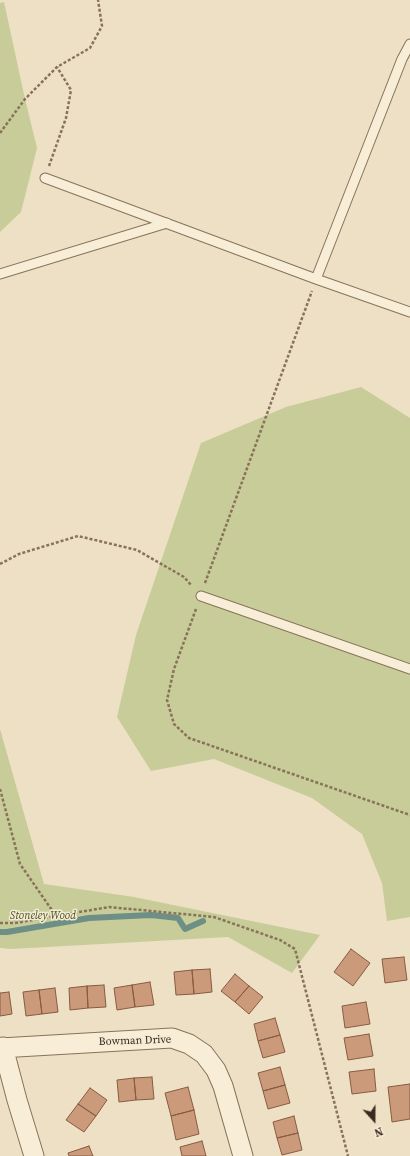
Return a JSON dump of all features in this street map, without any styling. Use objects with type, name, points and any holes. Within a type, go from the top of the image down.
[{"type":"street","name":"Bowman Drive","points":[[2,1047],[172,1038],[189,1044],[204,1054],[216,1070],[223,1086],[243,1156]]},
{"type":"street","points":[[2,1047],[34,1156]]},
{"type":"lane","points":[[316,278],[402,59],[410,44]]},
{"type":"lane","points":[[45,178],[410,312]]},
{"type":"lane","points":[[0,274],[167,223]]},
{"type":"lane","points":[[201,596],[410,669]]},
{"type":"path","points":[[0,133],[25,99],[57,67],[90,48],[102,26],[98,0]]},
{"type":"path","points":[[45,178],[66,118],[71,90],[57,67]]},
{"type":"path","points":[[316,278],[174,669],[167,700],[174,724],[190,738],[410,815]]},
{"type":"path","points":[[0,564],[19,554],[78,536],[137,550],[184,577],[201,596]]},
{"type":"path","points":[[0,789],[20,864],[56,916]]},
{"type":"path","points":[[0,923],[15,923],[108,907],[214,917],[280,940],[295,949],[348,1156]]},
{"type":"green space","points":[[4,2],[37,148],[21,212],[0,232],[0,3]]},
{"type":"green space","points":[[361,387],[410,418],[410,917],[387,921],[382,883],[362,834],[312,798],[214,759],[151,771],[117,717],[136,635],[201,443],[286,407]]},
{"type":"green space","name":"Stoneley Wood","points":[[0,729],[44,884],[134,897],[320,935],[292,973],[228,937],[11,949],[0,948]]},
{"type":"building","points":[[351,949],[370,963],[353,986],[334,972]]},
{"type":"building","points":[[404,957],[407,980],[385,983],[382,959]]},
{"type":"building","points":[[210,969],[212,992],[194,994],[192,970]]},
{"type":"building","points":[[192,970],[194,994],[176,995],[174,972]]},
{"type":"building","points":[[235,974],[249,986],[235,1002],[221,991]]},
{"type":"building","points":[[150,982],[154,1005],[135,1007],[132,985]]},
{"type":"building","points":[[104,985],[106,1007],[88,1008],[87,986]]},
{"type":"building","points":[[132,985],[135,1007],[117,1010],[114,988]]},
{"type":"building","points":[[87,986],[88,1008],[70,1010],[69,988]]},
{"type":"building","points":[[249,986],[263,997],[249,1014],[235,1002]]},
{"type":"building","points":[[55,988],[58,1012],[42,1014],[39,990]]},
{"type":"building","points":[[39,990],[42,1014],[26,1016],[23,992]]},
{"type":"building","points":[[9,992],[12,1014],[0,1016],[0,993]]},
{"type":"building","points":[[366,1002],[370,1024],[345,1028],[342,1006]]},
{"type":"building","points":[[275,1018],[280,1035],[258,1041],[254,1024]]},
{"type":"building","points":[[369,1034],[373,1056],[348,1060],[344,1038]]},
{"type":"building","points":[[280,1035],[285,1052],[263,1058],[258,1041]]},
{"type":"building","points":[[280,1067],[285,1085],[263,1091],[258,1073]]},
{"type":"building","points":[[374,1069],[376,1091],[352,1094],[349,1072]]},
{"type":"building","points":[[152,1077],[154,1099],[136,1100],[134,1078]]},
{"type":"building","points":[[134,1078],[136,1100],[119,1102],[117,1080]]},
{"type":"building","points":[[410,1084],[410,1119],[392,1122],[388,1087]]},
{"type":"building","points":[[285,1085],[290,1103],[268,1109],[263,1091]]},
{"type":"building","points":[[188,1087],[194,1110],[171,1116],[165,1093]]},
{"type":"building","points":[[90,1088],[107,1100],[96,1116],[78,1104]]},
{"type":"building","points":[[78,1104],[96,1116],[84,1132],[66,1120]]},
{"type":"building","points":[[194,1110],[199,1134],[176,1140],[171,1116]]},
{"type":"building","points":[[294,1116],[298,1133],[277,1138],[273,1122]]},
{"type":"building","points":[[298,1133],[302,1150],[282,1155],[277,1138]]},
{"type":"building","points":[[202,1141],[206,1156],[182,1156],[180,1147]]},
{"type":"building","points":[[89,1146],[93,1156],[69,1156],[68,1153]]},
{"type":"waterway","points":[[0,932],[89,918],[151,915],[178,918],[185,929],[203,921]]}]
